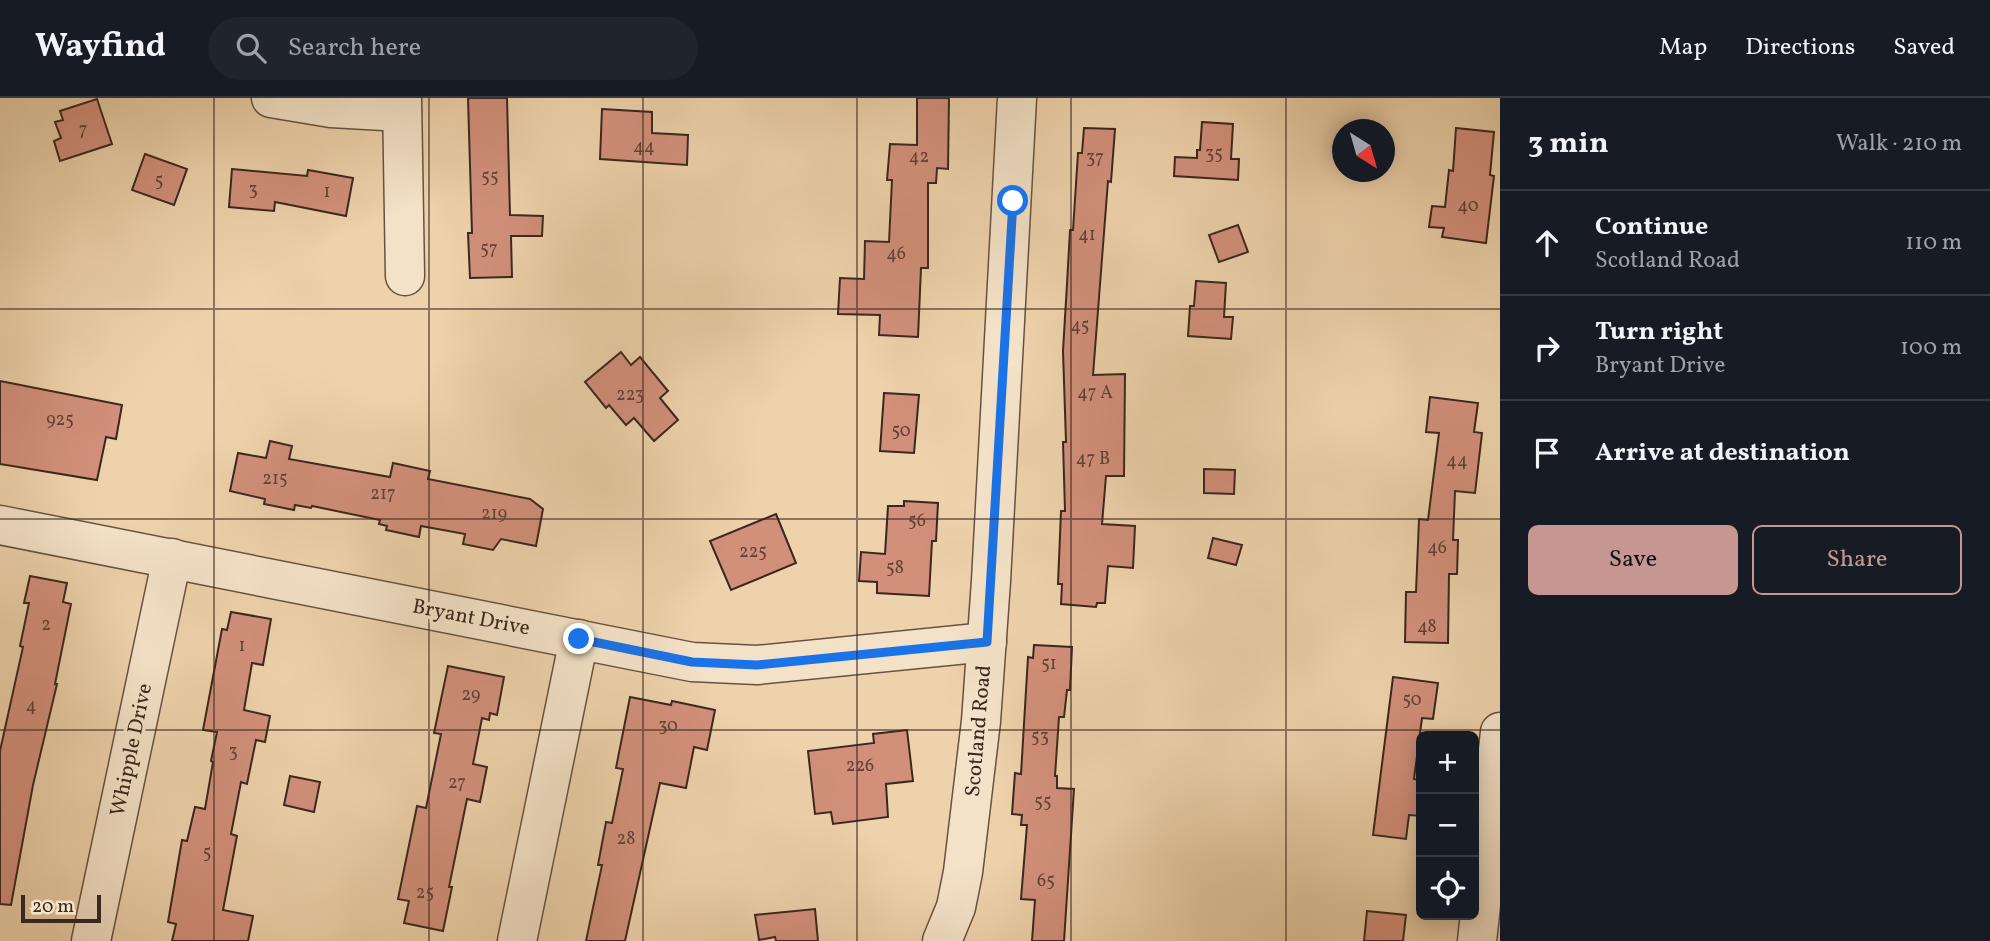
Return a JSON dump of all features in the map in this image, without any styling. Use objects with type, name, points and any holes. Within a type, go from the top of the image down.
[{"type":"street","points":[[271,98],[331,108],[402,105],[405,276]]},
{"type":"street","name":"Scotland Road","points":[[942,941],[956,907],[963,872],[977,761],[987,642],[1017,98]]},
{"type":"street","name":"Bryant Drive","points":[[0,525],[692,662],[757,665],[987,642]]},
{"type":"street","name":"Whipple Drive","points":[[91,941],[172,558]]},
{"type":"street","points":[[517,941],[579,639]]},
{"type":"street","points":[[1477,941],[1500,732]]},
{"type":"building","points":[[468,98],[507,98],[510,215],[543,216],[542,236],[511,236],[512,277],[470,278],[468,233],[472,233]]},
{"type":"building","points":[[917,98],[949,98],[948,169],[937,168],[936,183],[928,183],[928,268],[921,268],[918,337],[879,335],[880,315],[838,314],[840,278],[864,279],[865,241],[889,242],[892,180],[887,180],[890,144],[917,145]]},
{"type":"building","points":[[97,99],[112,144],[60,161],[54,141],[61,138],[55,122],[63,120],[60,111]]},
{"type":"building","points":[[602,109],[652,112],[652,133],[688,135],[687,165],[600,159]]},
{"type":"building","points":[[1202,122],[1233,124],[1231,159],[1239,159],[1238,180],[1174,176],[1175,157],[1197,158]]},
{"type":"building","points":[[1084,128],[1115,129],[1111,182],[1108,181],[1093,375],[1125,374],[1124,476],[1106,476],[1102,524],[1135,526],[1133,568],[1108,566],[1105,603],[1097,603],[1096,607],[1061,604],[1062,584],[1058,584],[1061,511],[1065,511],[1063,351],[1070,230],[1073,230],[1078,153],[1082,153]]},
{"type":"building","points":[[1456,128],[1494,132],[1490,175],[1494,176],[1486,243],[1442,237],[1444,228],[1429,227],[1432,206],[1445,207],[1449,170],[1453,171]]},
{"type":"building","points":[[145,154],[187,169],[174,205],[132,190]]},
{"type":"building","points":[[232,169],[307,176],[308,170],[353,178],[346,216],[275,202],[274,211],[229,207]]},
{"type":"building","points":[[1238,225],[1248,252],[1219,262],[1209,235]]},
{"type":"building","points":[[1196,281],[1226,283],[1224,317],[1233,317],[1231,339],[1188,336],[1190,306],[1194,306]]},
{"type":"building","points":[[621,352],[631,365],[640,357],[668,391],[660,398],[678,420],[654,441],[634,418],[626,425],[609,405],[606,408],[585,382]]},
{"type":"building","points":[[0,381],[122,405],[116,439],[106,437],[97,480],[0,464]]},
{"type":"building","points":[[884,393],[919,395],[914,453],[880,451]]},
{"type":"building","points":[[1430,397],[1478,403],[1474,432],[1482,433],[1475,493],[1455,491],[1453,540],[1458,540],[1457,574],[1449,574],[1448,643],[1405,642],[1406,592],[1416,592],[1419,519],[1428,520],[1439,433],[1426,432]]},
{"type":"building","points":[[270,441],[292,446],[289,459],[390,477],[393,463],[430,471],[428,479],[530,499],[543,509],[536,546],[501,539],[493,550],[463,544],[465,534],[421,526],[419,537],[386,530],[387,526],[379,524],[380,520],[312,506],[295,505],[294,510],[264,504],[265,499],[230,491],[238,453],[266,458]]},
{"type":"building","points":[[1204,469],[1235,470],[1234,494],[1204,493]]},
{"type":"building","points":[[904,501],[938,503],[936,541],[932,541],[929,596],[877,593],[877,582],[859,581],[861,552],[885,554],[888,506],[904,506]]},
{"type":"building","points":[[776,514],[796,563],[731,590],[710,541]]},
{"type":"building","points":[[1213,538],[1242,545],[1236,565],[1208,558]]},
{"type":"building","points":[[30,576],[67,583],[63,602],[71,604],[11,905],[0,904],[0,751],[23,647],[20,646],[29,603],[24,603]]},
{"type":"building","points":[[231,612],[271,619],[263,665],[252,663],[244,710],[270,716],[265,742],[256,740],[247,784],[241,782],[231,834],[237,836],[223,910],[253,916],[248,941],[172,941],[176,924],[168,922],[182,840],[187,841],[195,807],[205,809],[217,732],[203,730],[222,629],[227,630]]},
{"type":"building","points":[[1034,645],[1072,647],[1070,690],[1067,690],[1064,717],[1059,717],[1055,776],[1057,788],[1074,789],[1064,941],[1032,941],[1035,900],[1021,899],[1027,825],[1021,825],[1022,815],[1012,814],[1015,773],[1021,774],[1028,657],[1033,658]]},
{"type":"building","points":[[448,666],[504,677],[497,715],[490,713],[489,720],[482,718],[473,764],[487,767],[480,802],[467,799],[443,931],[404,923],[409,901],[398,899],[417,806],[426,808],[441,734],[434,733]]},
{"type":"building","points":[[1393,677],[1438,683],[1433,719],[1422,718],[1420,731],[1416,731],[1416,816],[1409,815],[1406,839],[1373,835]]},
{"type":"building","points":[[630,697],[671,705],[672,701],[715,710],[707,750],[694,747],[686,788],[660,783],[625,941],[586,941],[602,865],[598,865],[606,822],[612,823],[623,769],[616,768]]},
{"type":"building","points":[[907,730],[913,781],[886,784],[888,817],[833,824],[831,812],[815,814],[808,751],[874,743],[873,734]]},
{"type":"building","points":[[290,776],[320,782],[314,812],[284,805]]},
{"type":"building","points":[[815,909],[818,941],[776,941],[775,937],[759,940],[755,915]]},
{"type":"building","points":[[1367,911],[1406,915],[1403,941],[1364,941]]},
{"type":"route","points":[[579,639],[692,662],[757,665],[987,642],[1013,201]]}]
